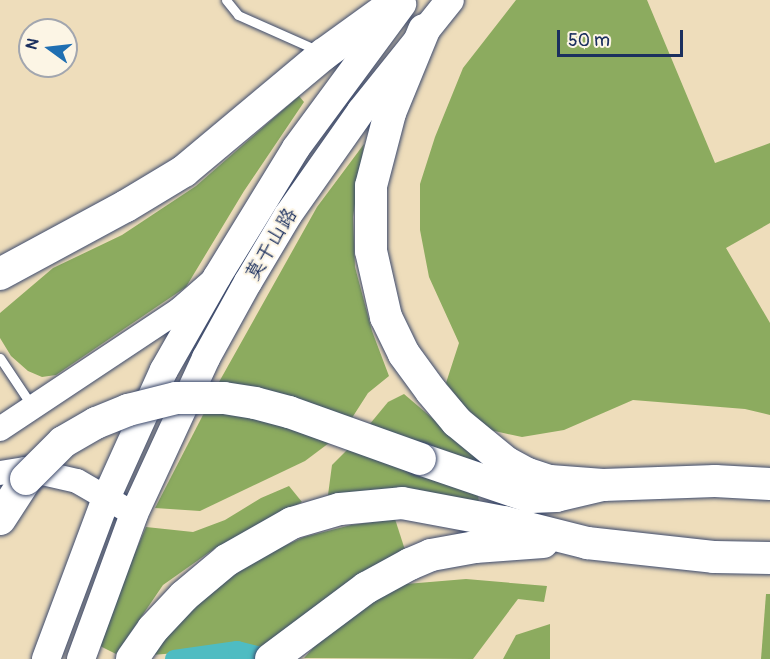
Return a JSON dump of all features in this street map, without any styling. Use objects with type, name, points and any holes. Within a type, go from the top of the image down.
[{"type":"highway","points":[[0,273],[126,206],[184,171],[324,54],[399,0]]},
{"type":"highway","name":"莫干山路","points":[[46,659],[107,496],[164,370],[217,277],[296,148],[405,0]]},
{"type":"highway","name":"莫干山路","points":[[83,654],[134,514],[206,358],[276,234],[361,111],[450,0]]},
{"type":"highway","points":[[424,30],[390,112],[371,186],[370,250],[386,317],[404,354],[431,391],[457,422],[507,463],[528,474],[550,481],[603,485],[715,482],[770,484]]},
{"type":"highway","points":[[0,519],[26,479],[63,442],[96,423],[128,410],[176,398],[224,398],[255,403],[309,419],[531,497],[556,496],[603,485]]},
{"type":"highway","points":[[132,659],[153,629],[183,596],[227,560],[292,523],[340,509],[402,503],[438,508],[588,543]]},
{"type":"highway","points":[[271,659],[366,588],[431,555],[475,547],[534,541],[588,543],[713,557],[770,558]]},
{"type":"main road","name":"莫干山路","points":[[0,429],[179,310],[217,277]]},
{"type":"main road","points":[[0,473],[25,468],[77,481],[107,496],[134,514]]},
{"type":"lane","points":[[226,0],[238,15],[324,54]]},
{"type":"lane","points":[[0,358],[32,406]]},
{"type":"green space","points":[[516,0],[647,0],[715,163],[770,143],[770,223],[726,248],[770,323],[770,415],[745,409],[633,400],[564,430],[522,437],[490,430],[465,407],[446,383],[459,343],[429,277],[420,230],[420,184],[435,137],[463,68]]},
{"type":"green space","points":[[299,96],[304,102],[244,191],[186,287],[56,375],[42,377],[28,371],[11,356],[0,338],[0,313],[53,268],[122,235],[196,186]]},
{"type":"green space","points":[[364,144],[353,217],[355,267],[372,331],[389,376],[368,393],[350,421],[280,395],[219,382],[317,207]]},
{"type":"green space","points":[[404,394],[486,464],[485,470],[369,425],[388,402]]},
{"type":"green space","points":[[204,413],[252,415],[329,443],[305,461],[200,511],[155,508]]},
{"type":"green space","points":[[350,447],[477,490],[479,502],[374,493],[328,495],[332,465]]},
{"type":"green space","points":[[289,486],[302,502],[214,549],[163,585],[116,654],[96,644],[146,527],[193,532],[225,520],[261,498]]},
{"type":"green space","points":[[395,519],[405,550],[268,646],[151,655],[187,612],[255,559],[304,537],[351,525]]},
{"type":"green space","points":[[466,579],[547,586],[544,602],[518,599],[473,659],[304,658],[344,614],[382,586]]},
{"type":"green space","points":[[766,594],[770,594],[770,659],[761,659]]},
{"type":"green space","points":[[550,624],[550,659],[503,659],[516,635]]},
{"type":"waterway","points":[[174,659],[237,650],[274,659]]}]
